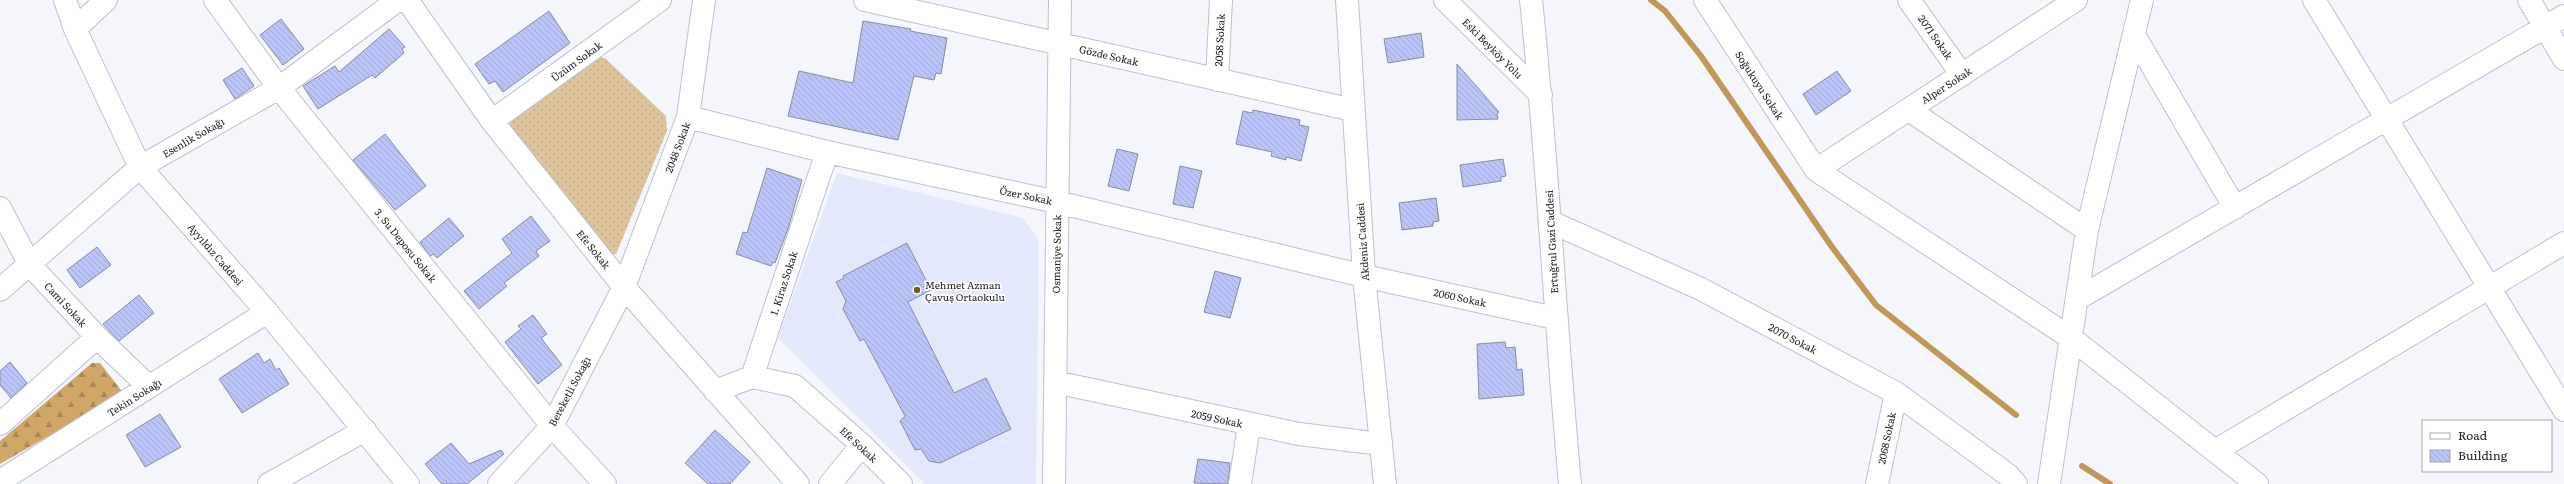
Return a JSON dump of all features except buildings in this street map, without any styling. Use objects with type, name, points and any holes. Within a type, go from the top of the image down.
[{"type":"street","name":"Ayyıldız Caddesi","points":[[65,0],[75,29],[140,167],[267,312],[408,484]]},
{"type":"street","points":[[75,29],[106,0]]},
{"type":"street","name":"3. Su Deposu Sokak","points":[[215,0],[279,88],[552,426],[605,484]]},
{"type":"street","name":"Esenlik Sokağı","points":[[0,290],[140,167],[279,88],[398,0]]},
{"type":"street","name":"Efe Sokak","points":[[407,0],[492,121],[624,287],[798,484]]},
{"type":"street","name":"Üzüm Sokak","points":[[492,121],[660,0]]},
{"type":"street","name":"2048 Sokak","points":[[624,287],[688,117],[704,0]]},
{"type":"street","name":"Gözde Sokak","points":[[865,0],[1353,110]]},
{"type":"street","name":"Osmaniye Sokak","points":[[1054,484],[1060,0]]},
{"type":"street","name":"2058 Sokak","points":[[1217,80],[1221,0]]},
{"type":"street","name":"Akdeniz Caddesi","points":[[1347,0],[1364,276],[1385,484]]},
{"type":"street","name":"Eski Beyköy Yolu","points":[[1445,0],[1541,95]]},
{"type":"street","name":"Ertuğrul Gazi Caddesi","points":[[1531,0],[1541,95],[1551,222],[1555,318],[1570,484]]},
{"type":"street","name":"Soğukuyu Sokak","points":[[1705,0],[1816,170]]},
{"type":"street","name":"2071 Sokak","points":[[1909,0],[1962,75]]},
{"type":"street","name":"Alper Sokak","points":[[1816,170],[2076,0]]},
{"type":"street","points":[[2048,484],[2087,230],[2142,0]]},
{"type":"street","points":[[2314,0],[2564,410]]},
{"type":"street","points":[[2529,0],[2564,59]]},
{"type":"street","points":[[2077,299],[2564,16]]},
{"type":"street","points":[[2134,35],[2235,208]]},
{"type":"street","points":[[1909,110],[2087,230]]},
{"type":"street","name":"Özer Sokak","points":[[688,117],[827,152],[1057,202],[1364,276]]},
{"type":"street","name":"1. Kiraz Sokak","points":[[752,377],[827,152]]},
{"type":"street","points":[[1816,170],[2071,338],[2257,484]]},
{"type":"street","name":"Cami Sokak","points":[[0,208],[30,265],[97,337],[149,387]]},
{"type":"street","name":"2070 Sokak","points":[[1551,222],[1701,289],[1896,393],[1947,428],[2008,475],[2016,484]]},
{"type":"street","points":[[2215,451],[2564,243]]},
{"type":"street","name":"2060 Sokak","points":[[1364,276],[1555,318]]},
{"type":"street","name":"Bereketli Sokağı","points":[[499,484],[552,426],[624,287]]},
{"type":"street","name":"Tekin Sokağı","points":[[0,481],[267,312]]},
{"type":"street","points":[[0,424],[97,337]]},
{"type":"street","points":[[715,391],[752,377]]},
{"type":"street","name":"Efe Sokak","points":[[752,377],[795,386],[862,445],[901,484]]},
{"type":"street","name":"2059 Sokak","points":[[1055,382],[1249,425],[1321,438],[1381,444]]},
{"type":"street","name":"2068 Sokak","points":[[1876,484],[1896,393]]},
{"type":"street","points":[[1240,484],[1249,425]]},
{"type":"street","points":[[269,484],[365,430]]},
{"type":"street","points":[[830,484],[862,445]]},
{"type":"shaded area","points":[[597,56],[606,59],[666,116],[667,131],[616,254],[609,254],[507,126],[509,117]]},
{"type":"shaded area","name":"Mehmet Azman Çavuş Ortaokulu","points":[[837,173],[1023,218],[1039,241],[1036,484],[925,484],[778,338]]},
{"type":"green space","points":[[92,363],[100,363],[121,390],[120,395],[0,464],[0,441]]},
{"type":"waterway","points":[[1651,0],[1665,11],[1701,56],[1832,247],[1876,305],[2016,415]]},
{"type":"waterway","points":[[2082,466],[2110,484]]},
{"type":"place","name":"Mehmet Azman Çavuş Ortaokulu","points":[[917,290]]}]
